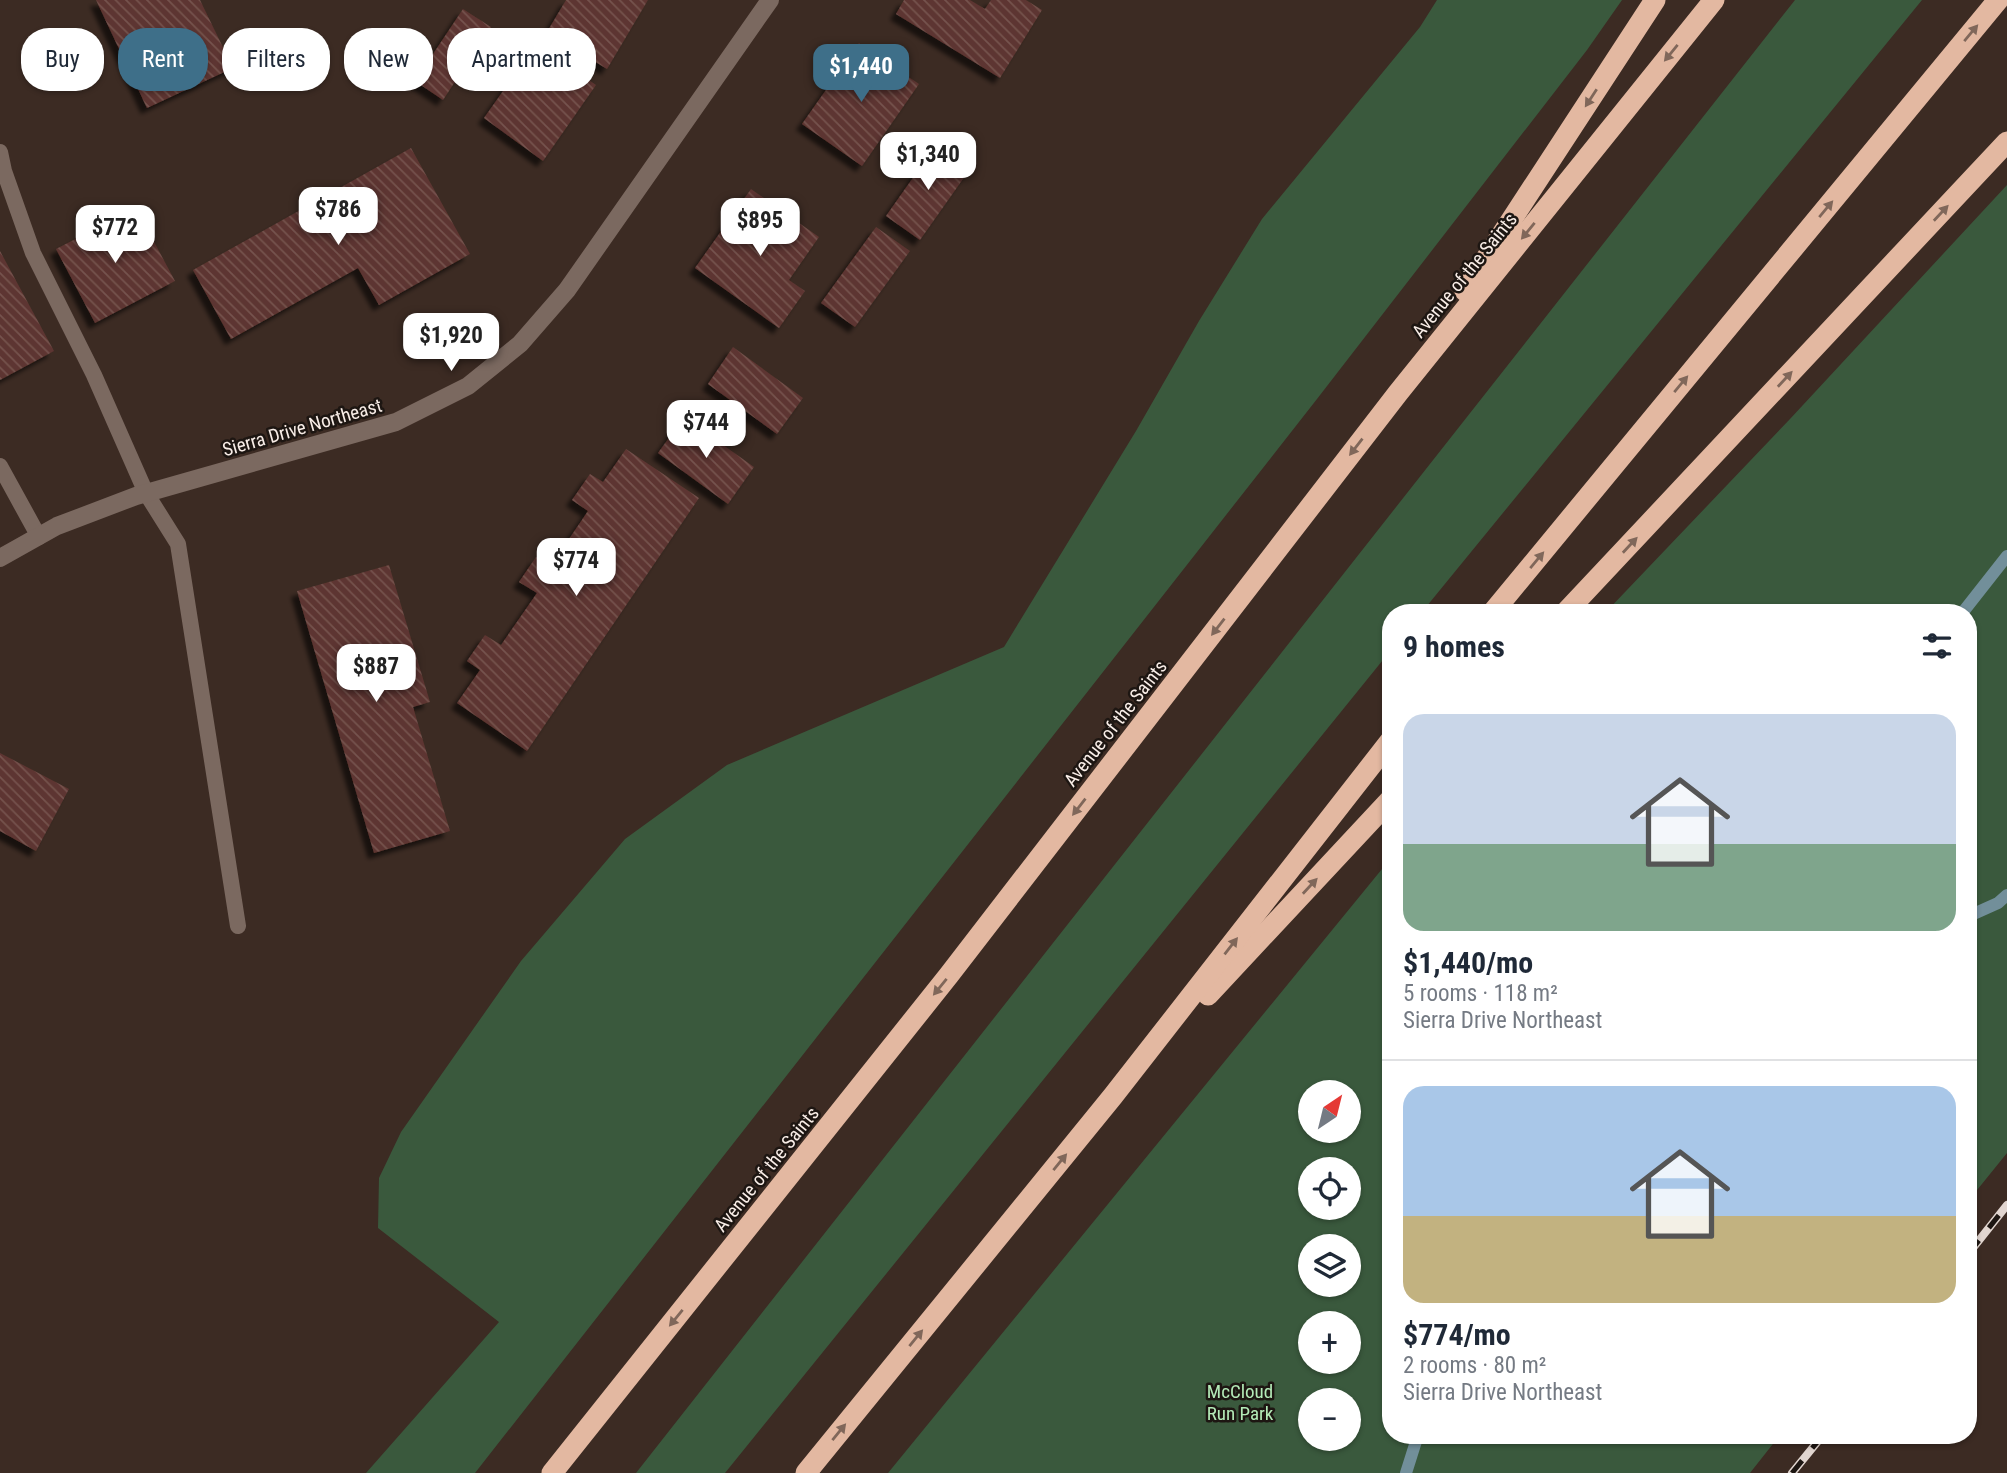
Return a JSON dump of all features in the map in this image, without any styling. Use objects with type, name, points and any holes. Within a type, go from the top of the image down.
[{"type":"highway","points":[[1398,393],[1655,0]]},
{"type":"highway","name":"Avenue of the Saints","points":[[552,1473],[949,975],[1398,393],[1714,0]]},
{"type":"highway","points":[[1500,604],[1998,0]]},
{"type":"highway","points":[[1574,604],[2007,142]]},
{"type":"highway","points":[[806,1473],[1113,1096],[1382,752]]},
{"type":"highway","points":[[1113,1096],[1382,809]]},
{"type":"street","name":"Sierra Drive Northeast","points":[[0,558],[57,526],[146,493],[396,422],[468,386],[520,344],[567,290],[770,0]]},
{"type":"lane","points":[[0,152],[33,253],[94,375],[146,493],[177,544],[238,926]]},
{"type":"lane","points":[[0,466],[38,537]]},
{"type":"green space","points":[[1437,0],[1622,0],[1587,50],[1317,399],[475,1473],[366,1473],[499,1322],[378,1228],[379,1178],[401,1132],[521,961],[625,839],[727,765],[1004,647],[1262,219],[1420,27]]},
{"type":"green space","points":[[1795,0],[1922,0],[1429,604],[1382,604],[1382,661],[725,1473],[636,1473]]},
{"type":"green space","points":[[2007,185],[2007,1153],[1977,1190],[1977,604],[1614,604]]},
{"type":"green space","name":"McCloud Run Park","points":[[1382,869],[1382,1444],[1773,1444],[1750,1473],[888,1473]]},
{"type":"building","points":[[96,0],[200,0],[222,45],[222,73],[208,80],[208,28],[118,28],[118,47]]},
{"type":"building","points":[[566,0],[648,0],[607,69],[596,62],[596,28],[549,28]]},
{"type":"building","points":[[904,0],[970,0],[985,9],[991,0],[1026,0],[1042,10],[1000,78],[896,14]]},
{"type":"building","points":[[463,9],[491,27],[490,28],[450,28]]},
{"type":"building","points":[[447,33],[449,91],[443,100],[430,91],[433,91],[433,54]]},
{"type":"building","points":[[859,43],[919,84],[862,166],[802,124]]},
{"type":"building","points":[[139,91],[184,91],[147,108]]},
{"type":"building","points":[[503,91],[592,91],[543,161],[484,118]]},
{"type":"building","points":[[936,145],[970,169],[920,240],[886,216]]},
{"type":"building","points":[[411,148],[470,254],[379,305],[358,268],[231,339],[193,270]]},
{"type":"building","points":[[751,189],[819,237],[789,280],[805,291],[779,328],[695,268]]},
{"type":"building","points":[[136,208],[175,281],[95,323],[56,249]]},
{"type":"building","points":[[876,227],[910,251],[855,327],[821,303]]},
{"type":"building","points":[[0,251],[54,351],[0,380]]},
{"type":"building","points":[[733,347],[803,398],[777,434],[708,384]]},
{"type":"building","points":[[684,417],[754,467],[728,504],[658,453]]},
{"type":"building","points":[[626,449],[699,498],[527,751],[457,703],[480,670],[467,661],[485,635],[501,645],[537,593],[519,582],[536,557],[550,567],[588,511],[572,500],[590,474],[603,482]]},
{"type":"building","points":[[389,565],[430,702],[413,707],[450,831],[374,853],[297,591]]},
{"type":"building","points":[[0,753],[69,789],[36,851],[0,831]]},
{"type":"waterway","points":[[1969,604],[2007,556]]},
{"type":"waterway","points":[[1977,912],[1998,903],[2007,895]]},
{"type":"waterway","points":[[1406,1473],[1415,1444]]},
{"type":"railway","points":[[1977,1243],[2007,1205]]},
{"type":"railway","points":[[1792,1473],[1816,1444]]}]
